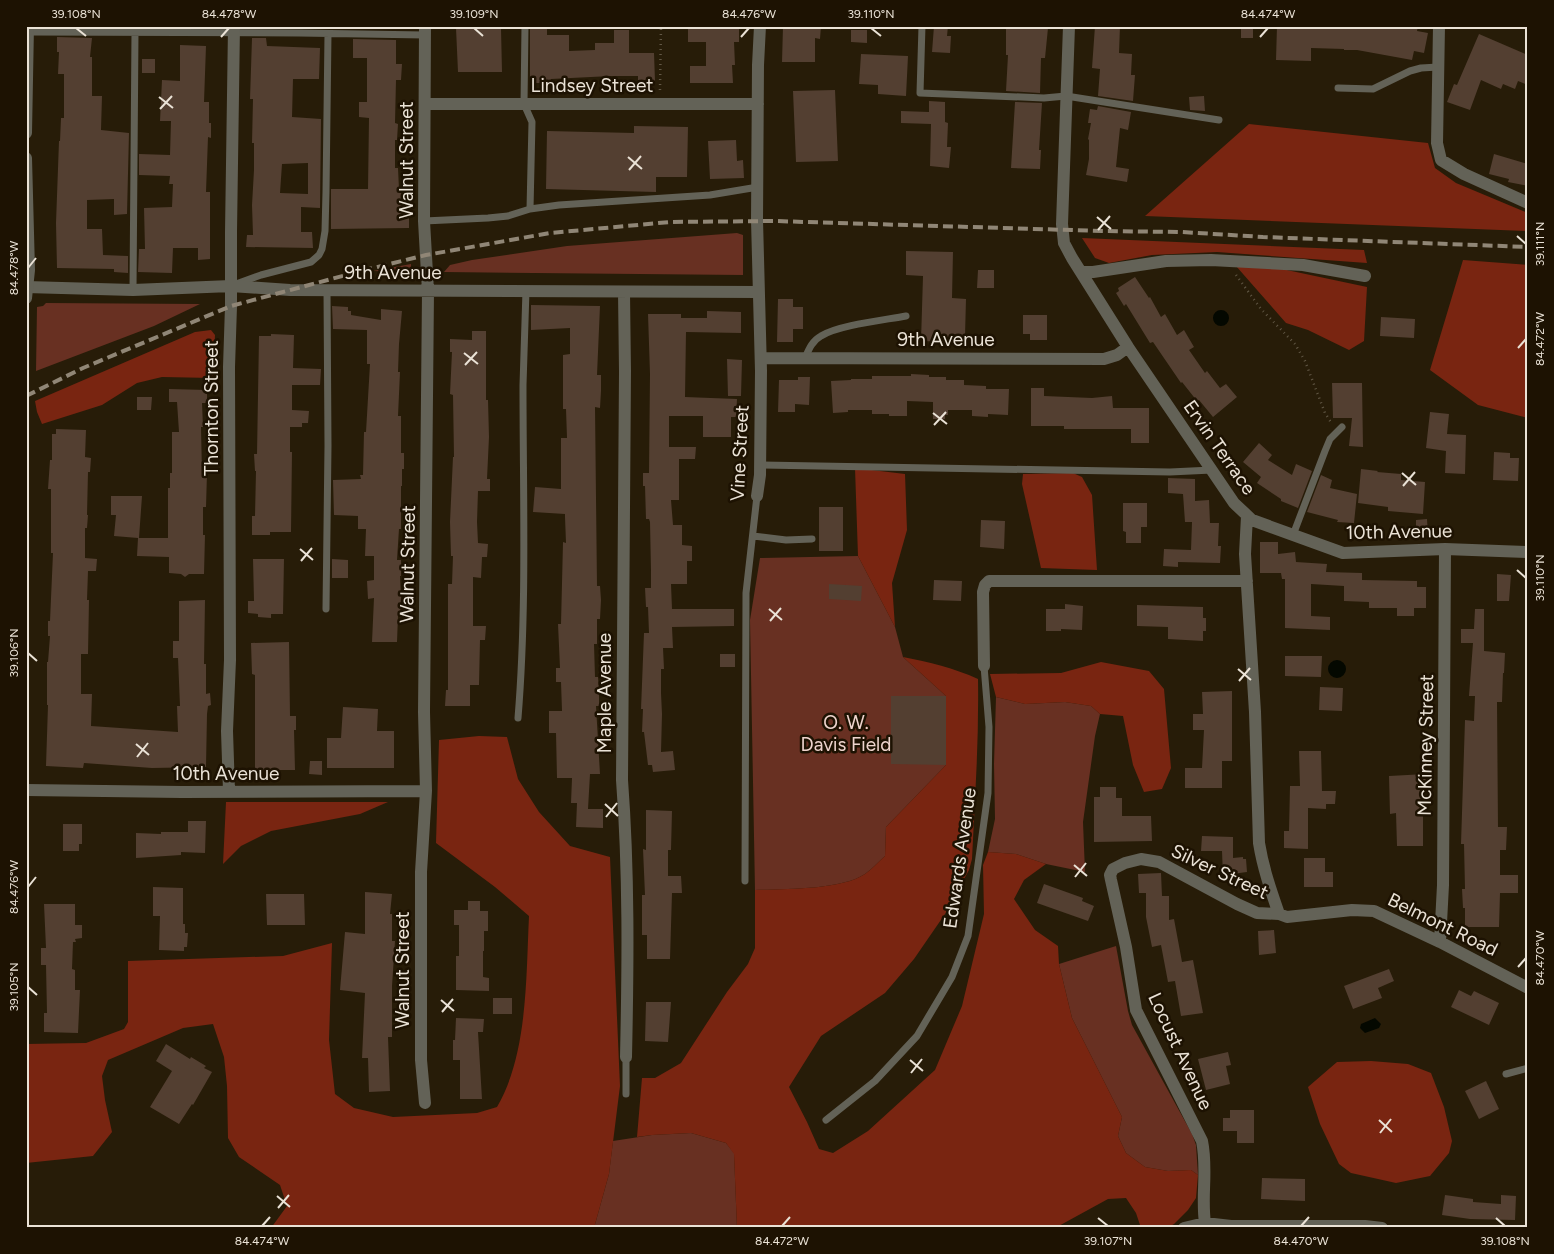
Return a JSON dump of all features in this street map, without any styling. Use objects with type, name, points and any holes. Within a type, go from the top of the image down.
[{"type":"street","name":"Vine Street","points":[[757,496],[760,465],[758,104],[760,26]]},
{"type":"street","name":"Ervin Terrace","points":[[1069,26],[1062,224],[1064,242],[1128,347],[1234,503],[1247,516],[1244,554],[1255,712],[1259,844],[1269,887],[1279,914]]},
{"type":"street","points":[[1439,26],[1437,144],[1441,160],[1464,174],[1528,203]]},
{"type":"street","points":[[26,133],[28,29]]},
{"type":"street","name":"Thornton Street","points":[[229,791],[227,731],[230,660],[229,387],[234,29]]},
{"type":"street","name":"Walnut Street","points":[[425,31],[424,221],[428,291],[424,712],[426,791],[421,872],[421,1060],[425,1103]]},
{"type":"street","name":"Lindsey Street","points":[[425,104],[758,104]]},
{"type":"street","points":[[26,158],[29,270],[27,290]]},
{"type":"street","points":[[1081,272],[1093,272],[1166,261],[1225,260],[1303,265],[1365,276]]},
{"type":"street","name":"9th Avenue","points":[[27,290],[132,290],[231,286],[290,290],[758,292]]},
{"type":"street","name":"Maple Avenue","points":[[624,292],[622,780],[625,813],[628,927],[626,1057]]},
{"type":"street","name":"9th Avenue","points":[[760,358],[1104,358],[1117,355],[1128,347]]},
{"type":"street","name":"10th Avenue","points":[[1247,516],[1252,520],[1343,552],[1446,549],[1528,552]]},
{"type":"street","name":"McKinney Street","points":[[1440,942],[1443,885],[1446,549]]},
{"type":"street","name":"Edwards Avenue","points":[[984,666],[983,592],[988,581],[1247,581]]},
{"type":"street","name":"10th Avenue","points":[[26,790],[182,792],[426,791]]},
{"type":"street","name":"Silver Street","points":[[1115,867],[1141,859],[1159,862],[1257,913],[1279,914]]},
{"type":"street","name":"Locust Avenue","points":[[1115,867],[1110,875],[1126,947],[1136,1010],[1202,1141],[1206,1165],[1203,1211],[1205,1223]]},
{"type":"street","name":"Belmont Road","points":[[1279,914],[1287,917],[1352,910],[1374,910],[1528,988]]},
{"type":"street","points":[[1184,1228],[1205,1223],[1231,1226],[1365,1226],[1382,1228]]},
{"type":"lane","points":[[525,26],[524,104],[532,122],[530,209]]},
{"type":"lane","points":[[922,26],[920,93],[1044,98],[1066,96],[1219,120]]},
{"type":"lane","points":[[28,29],[135,32],[234,29],[328,34],[425,31]]},
{"type":"lane","points":[[132,290],[135,32]]},
{"type":"lane","points":[[231,286],[261,274],[311,262],[322,249],[325,231],[328,34]]},
{"type":"lane","points":[[1338,88],[1373,89],[1410,71],[1438,67]]},
{"type":"lane","points":[[424,221],[502,217],[530,209],[559,205],[710,195],[758,187]]},
{"type":"lane","points":[[326,609],[328,456],[327,290]]},
{"type":"lane","points":[[518,718],[522,677],[524,573],[526,290]]},
{"type":"lane","points":[[805,358],[811,345],[821,336],[840,329],[906,316]]},
{"type":"lane","points":[[1292,535],[1325,450],[1330,439],[1339,430]]},
{"type":"lane","points":[[760,465],[1170,472],[1212,470]]},
{"type":"lane","name":"Vine Street","points":[[745,881],[745,620],[746,592],[757,496]]},
{"type":"lane","points":[[753,536],[786,540],[812,539]]},
{"type":"lane","name":"Edwards Avenue","points":[[826,1120],[875,1081],[917,1036],[952,977],[968,936],[988,794],[989,728],[984,666]]},
{"type":"lane","name":"Maple Avenue","points":[[626,1057],[626,1094]]},
{"type":"lane","points":[[1506,1074],[1528,1068]]},
{"type":"path","points":[[659,104],[661,26]]},
{"type":"path","points":[[1225,260],[1261,308],[1295,344],[1305,361],[1325,412],[1339,430]]},
{"type":"green space","points":[[737,233],[743,235],[743,275],[444,272],[450,265],[472,260],[567,246]]},
{"type":"green space","points":[[411,264],[411,272],[373,271]]},
{"type":"green space","points":[[46,303],[200,304],[154,326],[36,371],[37,307],[43,306]]},
{"type":"green space","name":"O. W. Davis Field","points":[[858,556],[895,627],[903,657],[946,696],[946,765],[886,827],[885,856],[865,874],[855,879],[827,886],[755,890],[750,620],[760,558]]},
{"type":"green space","points":[[996,697],[1025,704],[1065,702],[1091,706],[1100,714],[1095,736],[1083,822],[1085,872],[1046,864],[1016,854],[988,852],[995,819]]},
{"type":"green space","points":[[1116,946],[1132,1025],[1192,1134],[1196,1145],[1198,1175],[1191,1170],[1168,1171],[1145,1167],[1126,1153],[1118,1136],[1122,1117],[1072,1018],[1059,964]]},
{"type":"green space","points":[[691,1133],[726,1143],[734,1153],[737,1228],[594,1228],[609,1174],[613,1141],[652,1135]]},
{"type":"shaded area","points":[[1249,124],[1428,143],[1435,168],[1456,183],[1528,213],[1528,231],[1145,216]]},
{"type":"shaded area","points":[[1082,238],[1364,250],[1367,263],[1217,252],[1152,255],[1109,263],[1095,258]]},
{"type":"shaded area","points":[[1463,260],[1528,265],[1528,418],[1478,405],[1430,370]]},
{"type":"shaded area","points":[[1236,266],[1282,269],[1367,287],[1364,341],[1349,350],[1308,330],[1286,323]]},
{"type":"shaded area","points":[[1221,310],[1227,312],[1229,318],[1227,324],[1221,326],[1215,324],[1213,318],[1215,312]]},
{"type":"shaded area","points":[[211,330],[215,335],[213,378],[162,377],[137,383],[102,405],[42,424],[35,401],[195,332]]},
{"type":"shaded area","points":[[855,468],[905,474],[907,530],[892,583],[895,627],[858,556]]},
{"type":"shaded area","points":[[1073,473],[1082,477],[1092,495],[1097,570],[1041,568],[1022,484],[1023,474]]},
{"type":"shaded area","points":[[903,657],[941,666],[978,679],[972,859],[969,870],[945,914],[914,959],[885,993],[821,1036],[789,1087],[819,1149],[833,1153],[868,1131],[935,1070],[962,1006],[984,914],[983,865],[988,852],[1016,854],[1046,864],[1024,880],[1014,899],[1035,930],[1058,946],[1059,964],[1072,1018],[1122,1117],[1118,1136],[1126,1153],[1145,1167],[1168,1171],[1191,1170],[1198,1175],[1196,1198],[1188,1210],[1174,1224],[1167,1228],[1141,1228],[1136,1213],[1126,1198],[1108,1199],[1055,1228],[737,1228],[734,1154],[726,1143],[691,1133],[637,1137],[642,1078],[655,1078],[681,1063],[727,992],[748,964],[755,948],[755,890],[827,886],[855,879],[865,874],[885,856],[886,827],[946,765],[946,696]]},
{"type":"shaded area","points":[[1337,660],[1345,665],[1346,669],[1341,677],[1337,678],[1329,673],[1328,669],[1333,661]]},
{"type":"shaded area","points":[[1101,662],[1149,671],[1164,689],[1171,768],[1162,789],[1144,792],[1133,765],[1123,716],[1100,714],[1091,706],[1065,702],[1025,704],[996,697],[990,674],[1061,673]]},
{"type":"shaded area","points":[[479,736],[507,737],[518,779],[539,812],[570,846],[610,857],[620,1086],[609,1174],[594,1228],[271,1228],[287,1206],[280,1185],[239,1157],[228,1138],[227,1086],[224,1057],[213,1024],[183,1028],[108,1060],[102,1076],[112,1132],[93,1156],[26,1163],[26,1044],[86,1043],[124,1029],[128,1022],[128,961],[283,956],[332,943],[329,1040],[335,1094],[354,1108],[393,1117],[477,1113],[497,1107],[515,1063],[520,1039],[526,989],[529,916],[495,887],[436,843],[439,740]]},
{"type":"shaded area","points":[[226,802],[388,802],[360,814],[271,831],[241,846],[223,864]]},
{"type":"shaded area","points":[[1375,1018],[1381,1024],[1379,1028],[1365,1033],[1360,1028],[1361,1024]]},
{"type":"shaded area","points":[[1371,1061],[1408,1064],[1431,1073],[1444,1107],[1452,1141],[1449,1153],[1430,1176],[1396,1183],[1351,1173],[1339,1164],[1320,1124],[1308,1087],[1337,1062]]},
{"type":"building","points":[[783,26],[821,26],[820,39],[815,38],[815,62],[782,62]]},
{"type":"building","points":[[934,26],[948,26],[947,36],[951,36],[950,53],[932,52]]},
{"type":"building","points":[[1006,26],[1048,28],[1045,58],[1041,58],[1040,93],[1006,91],[1008,55],[1006,55]]},
{"type":"building","points":[[1095,26],[1120,26],[1119,53],[1132,54],[1131,75],[1135,75],[1133,101],[1098,96],[1100,69],[1092,68]]},
{"type":"building","points":[[1241,26],[1253,26],[1253,38],[1241,38]]},
{"type":"building","points":[[1277,26],[1418,26],[1417,31],[1428,33],[1424,53],[1414,51],[1412,60],[1357,50],[1311,48],[1311,61],[1276,60]]},
{"type":"building","points":[[456,28],[501,28],[502,72],[458,72]]},
{"type":"building","points":[[530,28],[547,28],[547,35],[569,35],[569,51],[595,50],[595,43],[614,43],[614,30],[629,30],[629,53],[654,53],[655,81],[638,80],[638,76],[611,76],[551,79],[551,83],[530,83]]},
{"type":"building","points":[[688,28],[739,28],[739,42],[734,42],[735,65],[732,65],[733,83],[690,83],[690,66],[706,66],[706,42],[688,42]]},
{"type":"building","points":[[851,30],[867,30],[867,43],[851,42]]},
{"type":"building","points":[[1479,34],[1528,55],[1528,85],[1518,81],[1515,89],[1503,84],[1501,89],[1481,80],[1470,110],[1447,102],[1454,84],[1457,85]]},
{"type":"building","points":[[57,37],[92,38],[90,57],[92,57],[92,96],[102,96],[101,130],[129,133],[127,214],[114,215],[114,199],[87,200],[87,229],[102,229],[103,255],[128,256],[128,273],[114,272],[114,269],[57,268],[56,223],[59,141],[61,118],[64,118],[64,74],[58,74],[59,52],[57,52]]},
{"type":"building","points":[[252,38],[266,38],[267,46],[320,48],[319,79],[293,79],[292,117],[321,119],[320,208],[301,207],[301,232],[312,232],[313,248],[246,247],[247,235],[253,235],[254,143],[252,143],[253,99],[250,99]],"holes":[[[308,163],[308,194],[280,193],[282,164]]]},
{"type":"building","points":[[353,39],[396,40],[396,64],[402,64],[401,80],[396,80],[395,123],[398,124],[397,140],[395,140],[395,168],[398,168],[399,189],[409,189],[409,228],[331,229],[331,189],[368,189],[369,118],[359,117],[359,102],[367,102],[367,58],[353,58]]},
{"type":"building","points":[[180,45],[206,46],[204,102],[209,102],[209,123],[211,123],[211,138],[208,137],[206,192],[210,192],[210,259],[198,260],[198,248],[173,248],[172,273],[138,272],[139,249],[145,249],[144,208],[172,207],[173,184],[169,184],[170,176],[139,175],[139,154],[170,155],[171,121],[160,121],[162,80],[180,81]]},
{"type":"building","points":[[861,54],[908,56],[906,96],[878,94],[878,85],[859,84]]},
{"type":"building","points":[[142,59],[155,59],[155,73],[142,73]]},
{"type":"building","points":[[835,90],[838,161],[796,162],[793,91]]},
{"type":"building","points":[[1204,96],[1205,111],[1190,110],[1189,97]]},
{"type":"building","points":[[929,101],[945,102],[945,122],[948,123],[947,147],[951,147],[949,168],[930,166],[931,124],[901,123],[901,111],[929,112]]},
{"type":"building","points":[[1015,102],[1042,103],[1039,150],[1041,150],[1040,169],[1011,168]]},
{"type":"building","points":[[1098,106],[1131,112],[1128,130],[1120,128],[1116,167],[1129,169],[1127,182],[1086,175],[1089,159],[1088,139],[1091,123],[1088,123],[1090,109],[1097,110]]},
{"type":"building","points":[[634,126],[688,127],[687,177],[656,177],[656,192],[546,189],[547,131],[634,133]]},
{"type":"building","points":[[736,140],[737,161],[743,160],[744,178],[710,179],[708,141]]},
{"type":"building","points":[[1494,154],[1528,164],[1528,186],[1508,182],[1509,179],[1489,174]]},
{"type":"building","points":[[906,251],[953,252],[952,298],[966,299],[965,336],[951,336],[951,342],[921,341],[923,276],[906,275]]},
{"type":"building","points":[[978,270],[994,270],[994,288],[977,288]]},
{"type":"building","points":[[1135,277],[1150,297],[1161,317],[1165,314],[1177,335],[1184,330],[1194,347],[1189,350],[1205,373],[1207,371],[1220,388],[1226,384],[1237,397],[1213,417],[1181,383],[1153,342],[1150,343],[1126,304],[1124,306],[1116,293],[1119,291],[1118,288]]},
{"type":"building","points":[[778,299],[793,299],[793,307],[803,307],[803,329],[793,329],[793,342],[777,342]]},
{"type":"building","points":[[531,305],[600,306],[597,375],[601,375],[601,391],[600,408],[595,407],[597,586],[600,586],[601,600],[600,619],[597,619],[597,644],[594,644],[595,677],[598,677],[599,691],[599,706],[596,706],[600,774],[590,774],[588,809],[603,809],[603,828],[576,827],[577,803],[571,803],[572,778],[557,778],[556,733],[549,733],[549,711],[562,711],[561,682],[556,682],[556,668],[560,668],[558,624],[561,624],[563,542],[566,543],[565,514],[533,512],[535,487],[561,489],[561,438],[567,438],[566,409],[563,409],[563,355],[570,354],[570,328],[531,330]]},
{"type":"building","points":[[332,306],[348,307],[351,315],[381,320],[381,309],[402,311],[399,344],[398,416],[401,416],[401,453],[404,453],[404,469],[402,469],[401,529],[399,529],[397,560],[401,560],[401,597],[397,642],[372,642],[374,598],[368,599],[367,581],[374,580],[374,556],[365,556],[366,529],[358,529],[358,516],[334,515],[333,480],[361,479],[360,475],[363,475],[364,432],[366,432],[370,364],[367,364],[367,330],[333,329]]},
{"type":"building","points":[[707,311],[741,312],[741,333],[686,332],[685,397],[737,399],[736,417],[731,417],[731,437],[703,437],[703,416],[669,416],[669,447],[696,447],[695,459],[679,459],[679,500],[671,500],[673,525],[682,525],[682,545],[692,546],[692,561],[687,561],[687,584],[671,584],[672,609],[734,609],[734,626],[672,627],[673,648],[663,648],[664,669],[661,669],[661,752],[673,751],[675,770],[653,772],[652,765],[648,765],[644,732],[642,732],[643,709],[641,709],[644,633],[649,633],[645,588],[651,588],[650,522],[649,519],[646,519],[645,486],[643,486],[643,473],[649,473],[650,374],[648,314],[681,314],[681,318],[707,318]]},
{"type":"building","points":[[1023,315],[1047,315],[1047,340],[1030,340],[1030,334],[1023,334]]},
{"type":"building","points":[[1381,317],[1415,319],[1414,338],[1380,336]]},
{"type":"building","points":[[472,331],[486,331],[486,400],[488,400],[489,437],[487,479],[490,479],[490,491],[478,491],[477,522],[478,543],[488,544],[487,557],[482,557],[481,578],[473,577],[473,626],[486,626],[485,640],[480,640],[479,685],[470,685],[470,706],[445,706],[446,690],[448,690],[448,584],[452,584],[453,556],[451,556],[450,522],[454,457],[453,395],[450,394],[452,352],[450,352],[450,339],[472,340]]},
{"type":"building","points":[[271,334],[294,335],[293,368],[321,369],[320,385],[292,385],[292,410],[309,411],[308,423],[302,423],[302,427],[290,427],[290,452],[292,452],[291,532],[270,532],[270,535],[252,535],[252,516],[255,516],[256,471],[254,454],[257,454],[259,336],[271,336]]},
{"type":"building","points":[[727,359],[742,360],[741,396],[728,396]]},
{"type":"building","points":[[911,374],[946,377],[946,380],[964,380],[964,385],[986,386],[986,389],[1009,389],[1008,415],[988,414],[988,417],[972,416],[972,410],[948,410],[948,415],[945,415],[945,419],[933,419],[933,402],[907,401],[907,416],[872,414],[872,410],[848,410],[848,412],[833,413],[831,381],[872,379],[872,376],[911,376]]},
{"type":"building","points":[[798,377],[810,377],[809,405],[795,404],[795,412],[778,412],[779,380],[798,380]]},
{"type":"building","points":[[1332,383],[1362,383],[1363,447],[1349,446],[1352,418],[1333,418]]},
{"type":"building","points":[[1031,388],[1044,388],[1044,396],[1092,398],[1112,396],[1113,408],[1149,408],[1149,443],[1131,443],[1131,429],[1064,429],[1064,426],[1031,426]]},
{"type":"building","points":[[169,389],[207,390],[207,403],[202,403],[203,427],[201,427],[202,473],[207,473],[206,507],[203,507],[203,535],[205,535],[204,574],[189,574],[185,577],[181,574],[169,573],[169,557],[137,556],[138,538],[114,536],[116,515],[111,515],[111,496],[142,496],[139,538],[168,538],[168,488],[170,488],[170,473],[172,473],[172,432],[179,432],[177,402],[169,402]]},
{"type":"building","points":[[137,397],[152,397],[151,410],[137,410]]},
{"type":"building","points":[[1430,412],[1449,414],[1447,434],[1466,435],[1465,474],[1445,473],[1446,451],[1426,448]]},
{"type":"building","points":[[56,429],[86,430],[85,457],[91,458],[90,472],[88,472],[85,558],[97,559],[96,571],[88,571],[88,654],[81,654],[81,694],[92,694],[91,726],[178,732],[177,706],[180,706],[178,658],[173,658],[173,641],[179,641],[179,601],[205,600],[204,664],[206,664],[206,694],[210,693],[211,705],[208,706],[207,714],[206,767],[152,768],[84,763],[83,768],[46,766],[47,662],[50,636],[48,636],[48,621],[50,621],[53,553],[51,553],[51,489],[48,489],[50,460],[52,460],[52,434],[56,434]]},
{"type":"building","points":[[1259,443],[1272,455],[1268,460],[1292,475],[1296,464],[1312,471],[1298,508],[1281,501],[1281,499],[1257,483],[1261,477],[1243,462]]},
{"type":"building","points":[[1494,452],[1510,453],[1510,458],[1519,458],[1518,481],[1493,480]]},
{"type":"building","points":[[1361,469],[1401,474],[1401,480],[1425,482],[1423,514],[1388,511],[1388,507],[1358,503]]},
{"type":"building","points":[[1321,475],[1332,480],[1330,488],[1357,494],[1354,523],[1337,522],[1338,520],[1307,512]]},
{"type":"building","points":[[1168,478],[1195,479],[1195,501],[1209,500],[1210,523],[1219,523],[1218,546],[1221,546],[1220,563],[1178,562],[1178,567],[1163,566],[1164,549],[1191,550],[1192,522],[1185,522],[1183,494],[1168,493]]},
{"type":"building","points":[[1123,503],[1147,503],[1147,527],[1141,527],[1141,543],[1126,543],[1126,532],[1123,531]]},
{"type":"building","points":[[819,507],[843,507],[843,551],[819,551]]},
{"type":"building","points":[[1427,519],[1428,535],[1416,536],[1416,520]]},
{"type":"building","points":[[981,520],[1005,521],[1004,549],[980,547]]},
{"type":"building","points":[[1260,542],[1278,542],[1278,554],[1295,552],[1296,562],[1327,564],[1326,572],[1362,573],[1362,580],[1417,581],[1417,587],[1426,587],[1426,608],[1414,608],[1414,616],[1397,616],[1397,608],[1369,608],[1369,602],[1344,601],[1344,586],[1311,584],[1311,616],[1330,617],[1330,630],[1285,628],[1285,579],[1282,579],[1281,573],[1260,573]]},
{"type":"building","points":[[253,559],[284,559],[283,614],[271,614],[271,618],[258,617],[258,614],[248,613],[248,601],[254,601]]},
{"type":"building","points":[[332,559],[348,560],[348,578],[332,578]]},
{"type":"building","points":[[1497,574],[1511,575],[1509,601],[1497,601]]},
{"type":"building","points":[[934,580],[962,581],[961,601],[933,600]]},
{"type":"building","points":[[829,584],[862,586],[861,601],[829,599]]},
{"type":"building","points":[[1065,604],[1083,606],[1082,630],[1061,629],[1061,631],[1046,631],[1046,609],[1065,609]]},
{"type":"building","points":[[1137,605],[1203,607],[1203,618],[1206,618],[1206,631],[1203,631],[1203,641],[1168,639],[1168,627],[1137,626]]},
{"type":"building","points":[[1475,609],[1484,609],[1484,651],[1505,653],[1502,702],[1497,702],[1498,827],[1507,827],[1506,850],[1500,850],[1500,875],[1518,875],[1518,893],[1500,893],[1499,927],[1465,927],[1465,908],[1463,908],[1462,889],[1465,889],[1464,844],[1461,844],[1465,720],[1474,721],[1475,696],[1469,696],[1473,643],[1461,643],[1461,629],[1474,629]]},
{"type":"building","points":[[289,642],[290,716],[296,716],[296,730],[294,730],[295,770],[255,770],[255,675],[252,674],[251,643]]},
{"type":"building","points":[[720,654],[735,654],[735,667],[720,667]]},
{"type":"building","points":[[1285,656],[1322,656],[1321,677],[1285,676]]},
{"type":"building","points":[[1320,687],[1343,688],[1342,711],[1319,710]]},
{"type":"building","points":[[1232,691],[1232,761],[1222,761],[1222,788],[1185,788],[1185,768],[1202,768],[1204,730],[1193,730],[1193,714],[1203,714],[1202,692]]},
{"type":"building","points":[[891,696],[946,696],[946,765],[891,764]]},
{"type":"building","points":[[343,707],[378,709],[377,731],[394,731],[394,768],[327,768],[327,738],[341,738]]},
{"type":"building","points":[[1299,751],[1321,751],[1322,791],[1336,791],[1335,804],[1326,804],[1326,809],[1308,808],[1308,849],[1284,848],[1284,831],[1289,831],[1290,786],[1300,786]]},
{"type":"building","points":[[310,761],[322,761],[322,775],[309,774]]},
{"type":"building","points":[[1426,774],[1427,793],[1423,793],[1423,846],[1397,846],[1396,813],[1390,814],[1389,776]]},
{"type":"building","points":[[1100,787],[1116,787],[1116,798],[1122,798],[1122,816],[1151,816],[1152,841],[1094,842],[1094,797],[1100,797]]},
{"type":"building","points":[[646,810],[672,811],[671,850],[668,850],[668,876],[681,876],[682,893],[672,893],[670,959],[647,959],[647,935],[642,935],[642,895],[645,895],[643,849],[646,850]]},
{"type":"building","points":[[188,821],[206,821],[205,853],[181,852],[181,855],[136,858],[136,833],[188,832]]},
{"type":"building","points":[[63,824],[82,824],[82,844],[79,844],[79,851],[63,851]]},
{"type":"building","points":[[1202,836],[1233,837],[1233,858],[1243,857],[1243,859],[1246,859],[1247,872],[1232,874],[1232,877],[1223,877],[1222,851],[1201,851]]},
{"type":"building","points":[[1304,858],[1325,858],[1325,872],[1333,872],[1333,887],[1304,887]]},
{"type":"building","points":[[1161,873],[1162,896],[1169,896],[1169,920],[1174,919],[1182,962],[1193,960],[1203,1013],[1181,1016],[1175,981],[1168,982],[1161,945],[1152,947],[1146,917],[1146,893],[1139,893],[1138,874]]},
{"type":"building","points":[[1044,884],[1083,898],[1082,901],[1094,906],[1088,921],[1037,903]]},
{"type":"building","points":[[153,887],[183,888],[183,924],[185,924],[185,933],[188,933],[187,947],[184,947],[184,951],[159,950],[160,916],[153,916]]},
{"type":"building","points":[[365,892],[392,894],[390,914],[392,914],[392,941],[395,941],[392,986],[392,1037],[388,1037],[390,1091],[369,1092],[368,1058],[362,1058],[365,993],[340,990],[345,932],[365,934]]},
{"type":"building","points":[[266,894],[304,894],[305,925],[267,925]]},
{"type":"building","points":[[468,901],[480,901],[480,911],[488,911],[488,931],[484,931],[483,977],[489,978],[489,991],[456,990],[456,956],[459,956],[459,925],[454,925],[454,910],[468,910]]},
{"type":"building","points":[[44,904],[75,904],[75,925],[82,925],[82,938],[75,939],[76,942],[73,942],[72,969],[75,970],[75,990],[80,990],[78,1033],[44,1032],[44,1013],[47,1013],[46,965],[41,965],[41,948],[46,948]]},
{"type":"building","points":[[1274,930],[1276,953],[1259,955],[1258,931]]},
{"type":"building","points":[[1389,969],[1394,981],[1378,988],[1382,998],[1353,1009],[1344,986]]},
{"type":"building","points":[[1459,990],[1471,996],[1474,991],[1499,1003],[1489,1025],[1451,1007]]},
{"type":"building","points":[[493,998],[512,998],[512,1014],[493,1014]]},
{"type":"building","points":[[646,1002],[671,1002],[668,1042],[645,1041]]},
{"type":"building","points":[[456,1018],[484,1019],[483,1032],[478,1032],[482,1099],[460,1099],[460,1060],[453,1060]]},
{"type":"building","points":[[166,1044],[190,1059],[191,1057],[206,1066],[204,1068],[212,1072],[193,1105],[179,1124],[150,1107],[172,1071],[156,1061]]},
{"type":"building","points":[[1228,1052],[1231,1065],[1226,1066],[1230,1084],[1206,1090],[1198,1059]]},
{"type":"building","points":[[1486,1081],[1499,1109],[1479,1119],[1465,1091]]},
{"type":"building","points":[[1230,1110],[1254,1110],[1254,1143],[1237,1143],[1237,1131],[1223,1131],[1223,1118],[1230,1118]]},
{"type":"building","points":[[1262,1178],[1305,1179],[1305,1201],[1261,1199]]},
{"type":"building","points":[[1445,1195],[1473,1199],[1473,1202],[1501,1204],[1501,1195],[1516,1196],[1515,1220],[1470,1219],[1442,1215]]},
{"type":"railway","points":[[26,396],[83,368],[231,306],[426,255],[550,233],[670,222],[774,221],[1182,232],[1528,247]]}]
